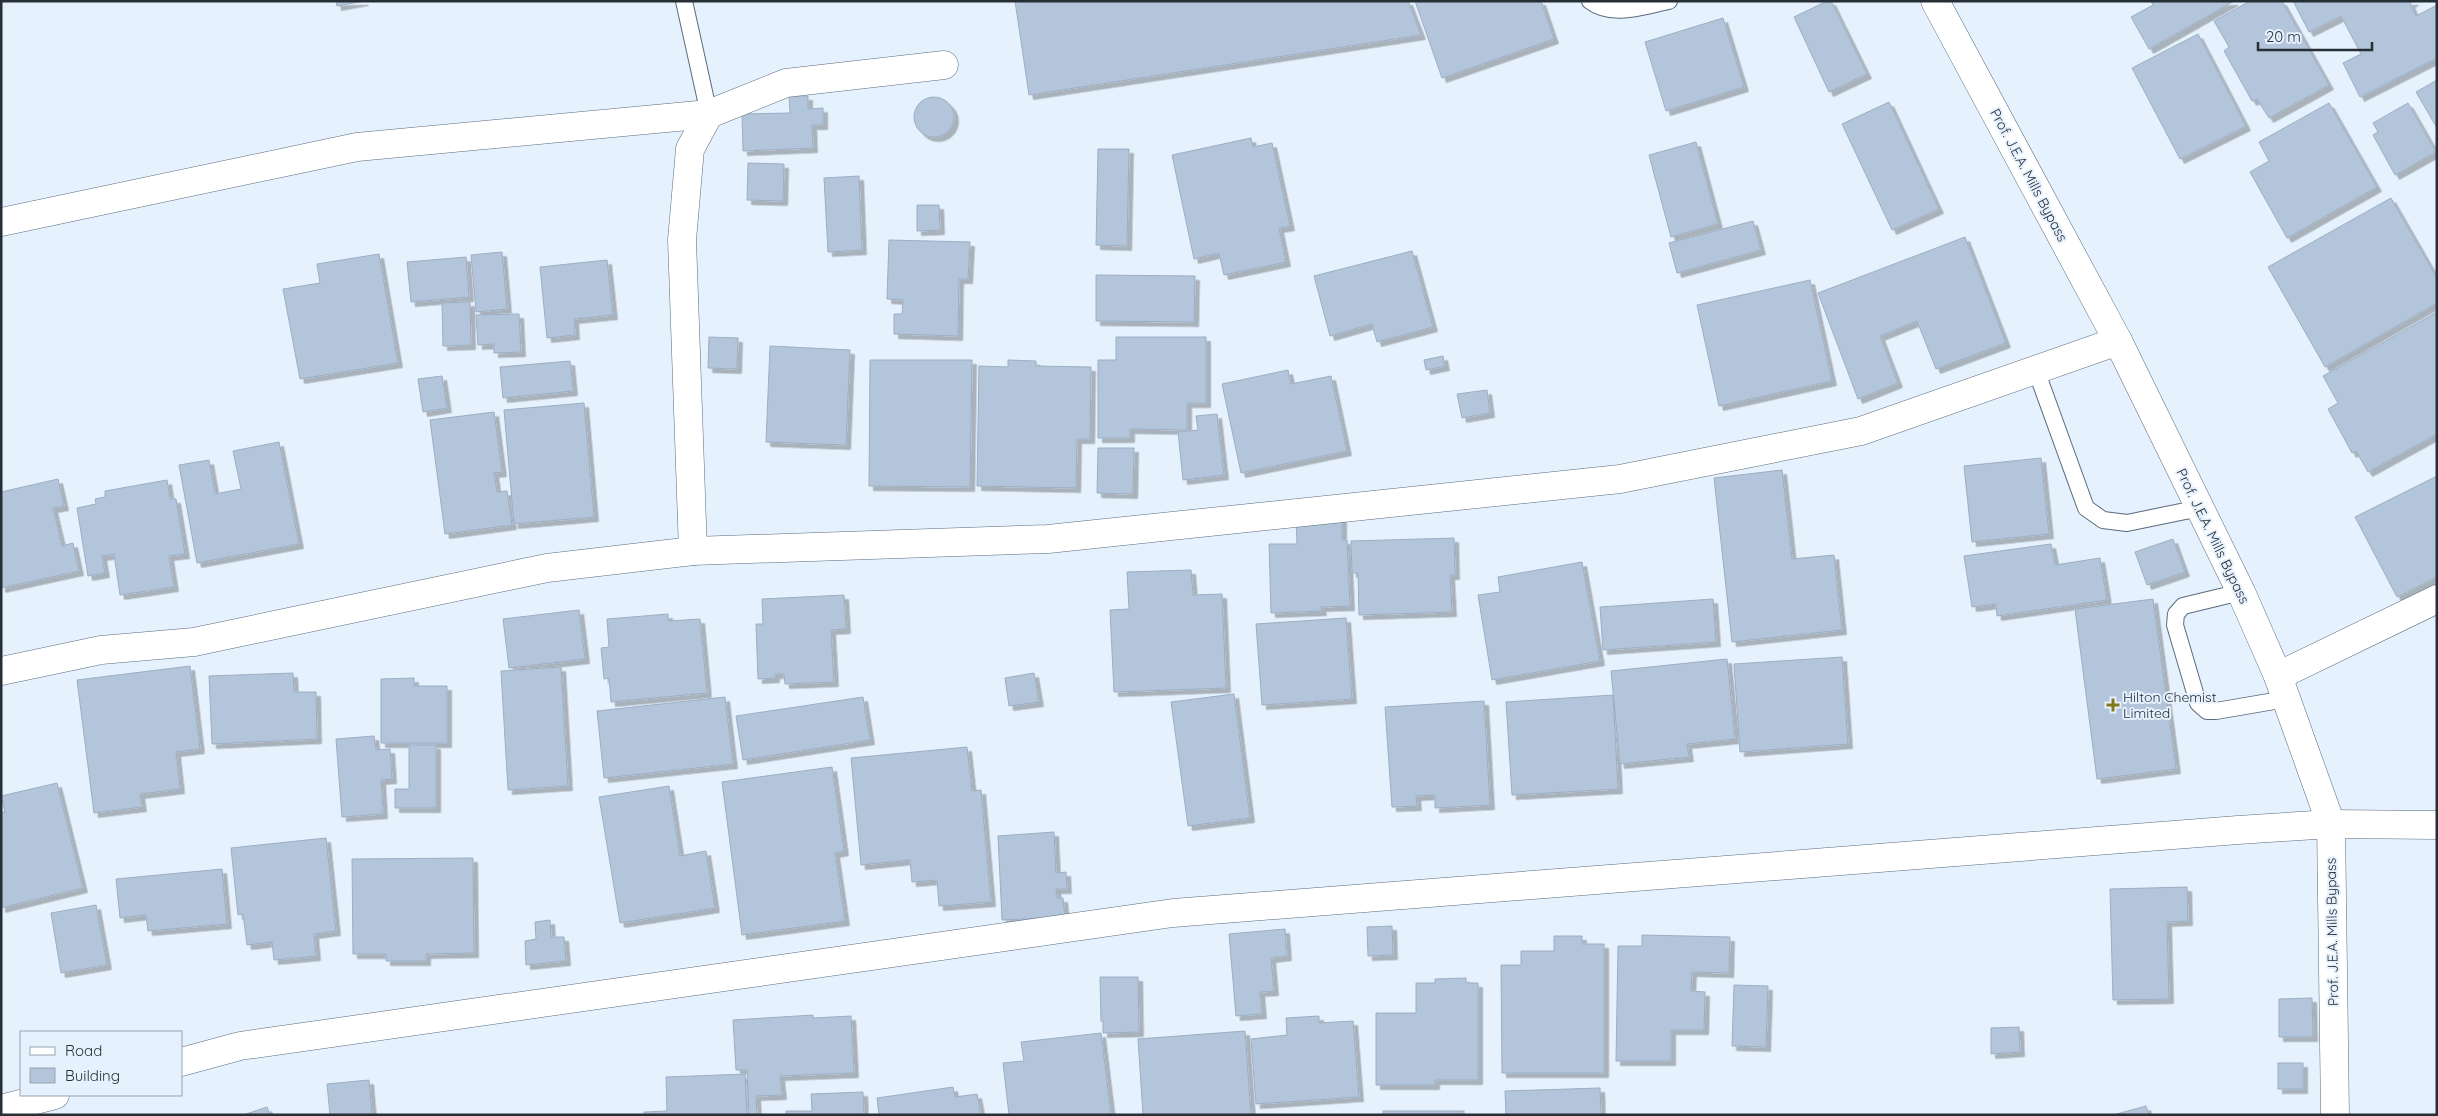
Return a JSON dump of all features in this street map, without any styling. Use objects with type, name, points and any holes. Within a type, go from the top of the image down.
[{"type":"street","name":"Prof. J.E.A. Mills Bypass","points":[[1935,1],[2118,341],[2241,592],[2282,687],[2331,824],[2335,1115]]},
{"type":"street","points":[[1,222],[357,147],[710,114],[786,83],[944,65]]},
{"type":"street","points":[[693,551],[682,240],[690,149],[710,114]]},
{"type":"street","points":[[1,671],[102,650],[194,642],[547,568],[693,551],[1048,539],[1620,478],[1861,431],[2118,341]]},
{"type":"street","points":[[2282,687],[2437,599]]},
{"type":"street","points":[[182,1062],[240,1046],[1173,913],[2331,824],[2437,825]]},
{"type":"street","points":[[1,1109],[51,1096]]},
{"type":"lane","points":[[684,1],[710,114]]},
{"type":"lane","points":[[1590,1],[1599,8],[1623,10],[1668,1]]},
{"type":"lane","points":[[2036,370],[2086,508],[2103,520],[2127,523],[2200,508]]},
{"type":"lane","points":[[2241,592],[2182,606],[2176,614],[2175,625],[2198,703],[2207,711],[2216,711],[2282,687]]},
{"type":"building","points":[[336,1],[364,1],[337,6]]},
{"type":"building","points":[[1015,1],[1408,1],[1421,35],[1029,95]]},
{"type":"building","points":[[1415,1],[1541,1],[1554,39],[1442,78]]},
{"type":"building","points":[[1827,1],[1831,1],[1867,74],[1829,92],[1794,17]]},
{"type":"building","points":[[2151,1],[2234,1],[2149,49],[2131,17],[2153,5]]},
{"type":"building","points":[[2250,1],[2282,1],[2329,85],[2269,118],[2257,99],[2252,101],[2224,51],[2229,47],[2214,21]]},
{"type":"building","points":[[2293,1],[2414,1],[2410,3],[2416,16],[2437,5],[2437,58],[2360,97],[2343,63],[2361,54],[2341,16],[2309,32]]},
{"type":"building","points":[[1723,18],[1744,87],[1666,111],[1645,42]]},
{"type":"building","points":[[2198,34],[2246,126],[2180,159],[2132,68]]},
{"type":"building","points":[[2437,80],[2437,128],[2416,92]]},
{"type":"building","points":[[789,96],[808,96],[808,109],[823,108],[823,125],[812,125],[813,148],[743,151],[742,114],[790,113]]},
{"type":"building","points":[[938,97],[945,100],[951,106],[954,117],[953,125],[945,134],[938,137],[930,137],[923,134],[915,125],[914,113],[917,106],[926,98]]},
{"type":"building","points":[[1889,102],[1939,209],[1892,230],[1842,124]]},
{"type":"building","points":[[2329,103],[2377,187],[2287,238],[2250,172],[2269,161],[2259,142]]},
{"type":"building","points":[[2408,103],[2436,152],[2395,175],[2373,135],[2378,132],[2373,123]]},
{"type":"building","points":[[1251,138],[1253,147],[1272,143],[1290,226],[1279,228],[1286,262],[1224,275],[1219,253],[1194,259],[1172,155]]},
{"type":"building","points":[[1696,142],[1718,224],[1671,237],[1649,155]]},
{"type":"building","points":[[1098,149],[1129,149],[1127,246],[1096,245]]},
{"type":"building","points":[[748,163],[784,164],[783,201],[747,200]]},
{"type":"building","points":[[859,176],[862,250],[828,252],[824,178]]},
{"type":"building","points":[[2391,198],[2437,278],[2437,303],[2325,367],[2268,267]]},
{"type":"building","points":[[917,205],[939,205],[940,230],[917,231]]},
{"type":"building","points":[[1753,221],[1761,250],[1677,273],[1669,243]]},
{"type":"building","points":[[1965,237],[2006,343],[1936,369],[1917,321],[1880,336],[1898,383],[1858,399],[1818,293]]},
{"type":"building","points":[[889,240],[970,242],[968,279],[959,279],[958,336],[894,334],[894,314],[902,314],[903,300],[887,299]]},
{"type":"building","points":[[1412,251],[1433,327],[1377,342],[1372,324],[1330,336],[1314,276]]},
{"type":"building","points":[[502,252],[507,309],[476,312],[471,255]]},
{"type":"building","points":[[379,254],[398,363],[300,379],[283,289],[320,283],[317,264]]},
{"type":"building","points":[[466,257],[469,297],[411,302],[407,262]]},
{"type":"building","points":[[607,260],[613,315],[574,319],[575,335],[547,338],[540,267]]},
{"type":"building","points":[[1096,275],[1195,276],[1194,322],[1096,321]]},
{"type":"building","points":[[1810,280],[1832,381],[1719,406],[1697,305]]},
{"type":"building","points":[[470,302],[471,345],[443,346],[442,303]]},
{"type":"building","points":[[2437,312],[2437,434],[2368,472],[2356,451],[2352,453],[2328,409],[2338,403],[2323,376]]},
{"type":"building","points":[[519,314],[521,352],[494,353],[494,344],[478,345],[476,315]]},
{"type":"building","points":[[709,337],[738,338],[737,369],[708,368]]},
{"type":"building","points":[[1116,337],[1206,337],[1206,403],[1187,403],[1187,430],[1130,429],[1130,438],[1098,438],[1098,360],[1116,360]]},
{"type":"building","points":[[770,346],[850,350],[846,445],[766,442]]},
{"type":"building","points":[[1443,356],[1445,366],[1426,370],[1424,360]]},
{"type":"building","points":[[870,360],[972,360],[970,487],[869,486]]},
{"type":"building","points":[[1008,360],[1036,361],[1036,366],[1091,367],[1090,439],[1077,439],[1076,488],[977,486],[979,366],[1008,367]]},
{"type":"building","points":[[570,361],[573,391],[503,398],[500,367]]},
{"type":"building","points":[[1288,370],[1291,384],[1331,376],[1347,451],[1241,473],[1222,384]]},
{"type":"building","points":[[442,376],[447,408],[423,412],[418,379]]},
{"type":"building","points":[[1487,390],[1490,413],[1462,418],[1457,394]]},
{"type":"building","points":[[584,403],[594,517],[514,524],[504,410]]},
{"type":"building","points":[[494,412],[502,472],[494,473],[497,492],[507,491],[512,525],[445,534],[430,420]]},
{"type":"building","points":[[1217,414],[1224,475],[1183,480],[1178,432],[1198,430],[1196,416]]},
{"type":"building","points":[[279,442],[299,544],[197,563],[179,465],[209,460],[215,494],[241,489],[233,451]]},
{"type":"building","points":[[1098,448],[1134,448],[1133,494],[1097,493]]},
{"type":"building","points":[[2041,458],[2049,534],[1972,542],[1964,466]]},
{"type":"building","points":[[1782,470],[1792,559],[1834,555],[1842,630],[1732,642],[1714,478]]},
{"type":"building","points":[[2437,476],[2437,577],[2397,597],[2355,517]]},
{"type":"building","points":[[58,479],[64,506],[53,508],[62,546],[73,543],[79,571],[1,588],[1,492]]},
{"type":"building","points":[[167,480],[170,499],[176,499],[185,554],[169,556],[174,587],[120,595],[114,554],[102,556],[105,573],[88,576],[77,508],[96,504],[95,499],[105,497],[105,491]]},
{"type":"building","points":[[1342,514],[1342,540],[1347,540],[1350,606],[1321,607],[1322,611],[1271,613],[1269,544],[1297,544],[1296,516]]},
{"type":"building","points":[[1454,538],[1455,575],[1450,575],[1452,612],[1359,615],[1358,573],[1352,573],[1351,541]]},
{"type":"building","points":[[2173,539],[2185,572],[2147,585],[2135,552]]},
{"type":"building","points":[[2051,544],[2055,565],[2100,558],[2107,600],[1997,616],[1996,604],[1972,607],[1964,556]]},
{"type":"building","points":[[1582,562],[1600,661],[1492,680],[1478,595],[1500,592],[1498,577]]},
{"type":"building","points":[[1191,570],[1193,595],[1222,594],[1226,688],[1114,692],[1110,610],[1129,609],[1127,572]]},
{"type":"building","points":[[844,595],[846,629],[831,630],[834,682],[785,684],[784,674],[775,674],[775,678],[758,679],[756,624],[763,624],[762,599]]},
{"type":"building","points":[[1713,599],[1716,642],[1603,650],[1600,607]]},
{"type":"building","points":[[2153,599],[2176,769],[2097,779],[2075,609]]},
{"type":"building","points":[[579,610],[585,659],[509,668],[503,619]]},
{"type":"building","points":[[668,614],[668,621],[700,619],[707,693],[611,702],[609,678],[604,679],[601,648],[609,647],[607,619]]},
{"type":"building","points":[[1346,618],[1352,699],[1262,705],[1256,624]]},
{"type":"building","points":[[1842,657],[1848,744],[1740,752],[1734,664]]},
{"type":"building","points":[[1727,659],[1735,739],[1687,744],[1689,757],[1620,764],[1611,671]]},
{"type":"building","points":[[190,666],[200,749],[176,752],[180,789],[140,794],[142,807],[94,813],[77,680]]},
{"type":"building","points":[[561,667],[568,786],[508,790],[501,671]]},
{"type":"building","points":[[293,673],[294,692],[316,692],[317,739],[212,744],[209,676]]},
{"type":"building","points":[[1034,673],[1039,702],[1009,706],[1005,678]]},
{"type":"building","points":[[414,678],[414,686],[447,686],[447,743],[381,743],[381,679]]},
{"type":"building","points":[[1234,694],[1250,818],[1188,826],[1171,702]]},
{"type":"building","points":[[1613,695],[1618,789],[1512,795],[1506,702]]},
{"type":"building","points":[[725,697],[733,764],[604,778],[597,711]]},
{"type":"building","points":[[863,697],[870,740],[743,760],[736,716]]},
{"type":"building","points":[[1484,701],[1490,805],[1435,808],[1435,795],[1416,796],[1417,806],[1392,807],[1385,707]]},
{"type":"building","points":[[374,736],[376,750],[390,749],[392,779],[381,780],[383,814],[342,817],[336,739]]},
{"type":"building","points":[[409,745],[436,745],[436,808],[395,808],[395,789],[409,789]]},
{"type":"building","points":[[967,747],[972,791],[981,790],[991,902],[939,906],[937,880],[912,882],[910,860],[861,865],[851,758]]},
{"type":"building","points":[[832,767],[844,851],[835,853],[845,921],[742,935],[722,782]]},
{"type":"building","points":[[57,783],[83,888],[1,908],[1,812],[5,812],[1,796]]},
{"type":"building","points":[[669,786],[680,856],[706,851],[715,908],[620,923],[599,797]]},
{"type":"building","points":[[1054,832],[1056,873],[1066,872],[1067,889],[1056,889],[1057,898],[1063,898],[1065,917],[1002,920],[998,836]]},
{"type":"building","points":[[326,838],[336,931],[314,934],[316,956],[274,960],[272,942],[247,945],[243,914],[238,915],[231,848]]},
{"type":"building","points":[[473,858],[474,953],[426,954],[426,961],[386,961],[386,954],[353,954],[352,859]]},
{"type":"building","points":[[222,869],[227,924],[148,931],[146,915],[120,918],[116,879]]},
{"type":"building","points":[[2187,887],[2188,921],[2167,922],[2169,999],[2113,1000],[2110,889]]},
{"type":"building","points":[[96,905],[107,965],[61,973],[51,913]]},
{"type":"building","points":[[550,920],[551,937],[564,937],[566,961],[526,965],[525,941],[536,939],[535,922]]},
{"type":"building","points":[[1392,926],[1393,955],[1368,956],[1367,927]]},
{"type":"building","points":[[1285,929],[1287,956],[1271,958],[1274,991],[1260,992],[1262,1014],[1236,1016],[1229,934]]},
{"type":"building","points":[[1642,935],[1730,937],[1729,973],[1692,972],[1691,991],[1705,992],[1704,1030],[1671,1030],[1671,1061],[1616,1061],[1618,946],[1642,946]]},
{"type":"building","points":[[1554,936],[1582,936],[1582,944],[1604,944],[1604,1073],[1502,1073],[1501,965],[1521,965],[1521,951],[1554,951]]},
{"type":"building","points":[[1100,977],[1138,977],[1139,1032],[1103,1033]]},
{"type":"building","points":[[1466,978],[1466,983],[1478,983],[1478,1080],[1435,1080],[1435,1085],[1376,1085],[1376,1013],[1416,1013],[1416,983],[1435,983],[1435,979]]},
{"type":"building","points":[[1734,985],[1768,986],[1766,1047],[1732,1046]]},
{"type":"building","points":[[2312,998],[2313,1037],[2279,1037],[2279,999]]},
{"type":"building","points":[[813,1015],[813,1018],[851,1016],[854,1073],[780,1076],[782,1095],[756,1096],[757,1115],[749,1115],[747,1070],[736,1070],[733,1020]]},
{"type":"building","points":[[1319,1016],[1319,1023],[1353,1021],[1359,1097],[1256,1104],[1251,1039],[1287,1035],[1286,1018]]},
{"type":"building","points":[[2019,1027],[2020,1052],[1991,1054],[1991,1028]]},
{"type":"building","points":[[1245,1031],[1251,1115],[1143,1115],[1138,1039]]},
{"type":"building","points":[[1101,1033],[1111,1115],[1009,1115],[1003,1063],[1024,1061],[1021,1042]]},
{"type":"building","points":[[2278,1063],[2303,1063],[2303,1089],[2278,1089]]},
{"type":"building","points":[[745,1074],[747,1115],[644,1115],[644,1112],[667,1111],[666,1077]]},
{"type":"building","points":[[369,1080],[372,1115],[330,1115],[327,1084]]},
{"type":"building","points":[[953,1087],[955,1097],[977,1094],[981,1115],[879,1115],[877,1098]]},
{"type":"building","points":[[1600,1088],[1601,1115],[1506,1115],[1505,1091]]},
{"type":"building","points":[[863,1092],[864,1115],[786,1115],[786,1111],[812,1111],[811,1094]]},
{"type":"building","points":[[2146,1106],[2149,1115],[2113,1115]]},
{"type":"building","points":[[267,1107],[270,1115],[243,1115]]},
{"type":"building","points":[[1383,1111],[1464,1111],[1464,1115],[1383,1115]]},
{"type":"place","name":"Hilton Chemist Limited","points":[[2113,705]]}]
